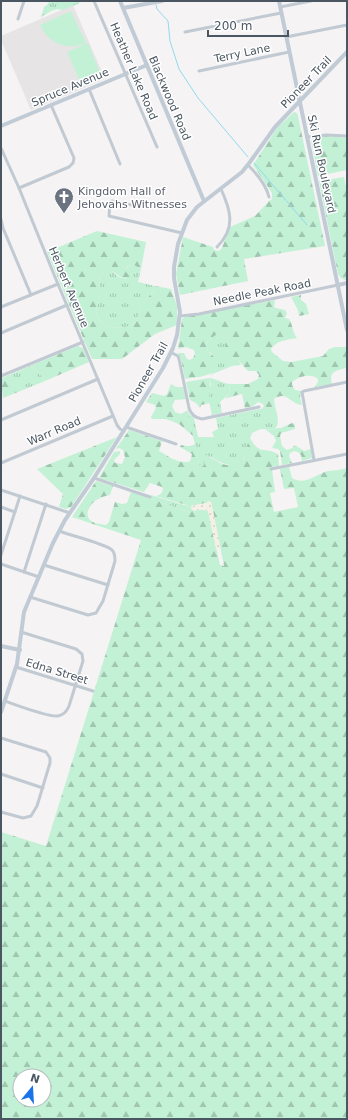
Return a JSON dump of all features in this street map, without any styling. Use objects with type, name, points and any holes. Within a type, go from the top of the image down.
[{"type":"main road","name":"Blackwood Road","points":[[120,1],[204,201]]},
{"type":"main road","points":[[123,8],[162,1]]},
{"type":"main road","name":"Ski Run Boulevard","points":[[278,1],[347,330]]},
{"type":"main road","name":"Pioneer Trail","points":[[1,712],[20,650],[23,617],[30,597],[59,531],[124,431],[172,353],[176,341],[180,316],[180,308],[174,283],[177,249],[182,233],[191,214],[204,201],[221,189],[248,164],[272,131],[347,52]]},
{"type":"main road","name":"Spruce Avenue","points":[[1,126],[147,65]]},
{"type":"main road","name":"Needle Peak Road","points":[[338,285],[347,283]]},
{"type":"main road","points":[[1,646],[20,650]]},
{"type":"street","points":[[18,19],[24,1]]},
{"type":"street","name":"Heather Lake Road","points":[[94,1],[157,147]]},
{"type":"street","points":[[280,7],[311,1]]},
{"type":"street","points":[[185,32],[281,13]]},
{"type":"street","points":[[286,37],[347,25]]},
{"type":"street","name":"Terry Lane","points":[[199,71],[289,52]]},
{"type":"street","points":[[89,89],[120,164]]},
{"type":"street","points":[[19,188],[69,167],[73,163],[74,158],[51,105]]},
{"type":"street","points":[[307,137],[326,135],[347,136]]},
{"type":"street","name":"Herbert Avenue","points":[[1,148],[113,416],[118,427],[124,431]]},
{"type":"street","points":[[248,164],[256,172],[267,189],[269,197]]},
{"type":"street","points":[[217,247],[223,241],[227,233],[230,219],[228,206],[221,189]]},
{"type":"street","points":[[142,207],[112,201],[110,204],[109,216],[182,233]]},
{"type":"street","points":[[1,220],[3,228],[32,295]]},
{"type":"street","points":[[1,308],[58,284]]},
{"type":"street","name":"Needle Peak Road","points":[[180,316],[198,314],[338,285]]},
{"type":"street","points":[[1,333],[67,305]]},
{"type":"street","points":[[1,376],[83,342]]},
{"type":"street","points":[[172,353],[178,356],[189,408],[195,417],[202,419],[259,407]]},
{"type":"street","points":[[1,420],[98,379]]},
{"type":"street","points":[[314,460],[302,392],[347,382]]},
{"type":"street","name":"Warr Road","points":[[1,464],[113,416]]},
{"type":"street","points":[[126,427],[176,444]]},
{"type":"street","points":[[271,469],[347,454]]},
{"type":"street","points":[[94,478],[150,497]]},
{"type":"street","points":[[1,490],[70,513]]},
{"type":"street","points":[[1,554],[20,496]]},
{"type":"street","points":[[24,572],[46,504]]},
{"type":"street","points":[[1,507],[15,512]]},
{"type":"street","points":[[30,597],[83,614],[93,615],[99,610],[115,561],[115,554],[106,547],[59,531]]},
{"type":"street","points":[[1,536],[6,538]]},
{"type":"street","points":[[1,564],[39,577]]},
{"type":"street","points":[[44,564],[108,584]]},
{"type":"street","points":[[5,701],[49,715],[59,716],[67,710],[76,686],[84,657],[80,651],[21,632]]},
{"type":"street","name":"Edna Street","points":[[16,667],[93,691]]},
{"type":"street","points":[[1,738],[42,750],[48,754],[50,758],[50,764],[43,788],[37,806],[31,816],[23,818],[1,812]]},
{"type":"street","points":[[1,774],[43,788]]},
{"type":"shaded area","points":[[73,5],[105,79],[31,110],[1,40],[1,36]]},
{"type":"green space","points":[[49,1],[79,1],[80,3],[63,10],[54,10],[41,17],[44,7]]},
{"type":"green space","points":[[71,11],[86,43],[65,46],[48,37],[40,25]]},
{"type":"green space","points":[[88,43],[102,78],[82,86],[67,52]]},
{"type":"green space","points":[[294,112],[297,113],[298,116],[325,246],[244,259],[248,281],[180,295],[176,274],[183,237],[213,247],[214,250],[219,251],[222,248],[230,227],[255,216],[271,200],[272,193],[253,165],[277,128]]},
{"type":"green space","points":[[326,136],[347,138],[347,170],[318,176],[311,140]]},
{"type":"green space","points":[[344,177],[347,192],[347,281],[341,278],[338,274],[319,181]]},
{"type":"green space","points":[[97,231],[146,242],[141,269],[134,265],[127,266],[126,272],[130,278],[119,276],[108,269],[105,269],[102,274],[99,280],[100,297],[96,310],[100,321],[105,325],[117,328],[129,326],[136,322],[142,306],[155,290],[155,286],[171,289],[177,306],[177,325],[155,334],[122,359],[92,359],[47,252]]},
{"type":"green space","points":[[134,265],[141,269],[138,282],[155,286],[155,290],[142,306],[136,322],[129,326],[117,328],[105,325],[97,316],[96,310],[100,297],[100,277],[105,269],[109,269],[117,276],[126,279],[125,272],[128,266]]},
{"type":"green space","points":[[301,295],[301,300],[306,304],[309,314],[299,316],[298,310],[291,297]]},
{"type":"green space","points":[[275,300],[274,307],[285,310],[287,313],[285,318],[289,319],[297,338],[279,342],[271,349],[272,352],[283,361],[291,362],[323,356],[329,349],[335,347],[346,347],[347,368],[332,374],[332,384],[315,387],[318,379],[312,376],[301,377],[292,382],[295,390],[301,391],[300,397],[302,405],[282,396],[274,399],[275,406],[262,409],[264,406],[263,404],[258,402],[253,406],[245,408],[242,394],[225,399],[229,394],[230,384],[248,384],[258,379],[259,375],[256,371],[248,371],[238,360],[225,354],[225,345],[229,334],[225,333],[216,335],[206,343],[208,351],[218,361],[215,370],[201,377],[185,379],[181,359],[178,353],[184,353],[187,359],[190,360],[195,354],[194,350],[186,347],[178,349],[182,319],[185,317]]},
{"type":"green space","points":[[223,332],[229,334],[226,342],[231,357],[238,360],[241,365],[232,366],[210,375],[216,369],[213,355],[208,351],[206,343],[216,334]]},
{"type":"green space","points":[[78,346],[83,348],[89,362],[45,381],[38,371],[30,366]]},
{"type":"green space","points":[[30,366],[38,371],[45,381],[23,390],[2,378]]},
{"type":"green space","points":[[2,378],[23,390],[3,398]]},
{"type":"green space","points":[[209,378],[230,384],[229,394],[220,402],[222,413],[212,415],[208,397],[211,384]]},
{"type":"green space","points":[[209,378],[210,403],[201,405],[200,408],[196,403],[190,400],[186,382]]},
{"type":"green space","points":[[171,384],[176,387],[183,387],[186,399],[175,400],[172,406],[175,412],[181,414],[188,410],[193,436],[179,424],[166,419],[152,419],[151,417],[156,408],[155,405],[146,402],[152,393],[164,396],[167,394]]},
{"type":"green space","points":[[275,406],[278,419],[276,428],[274,430],[261,429],[252,433],[247,452],[241,462],[233,465],[223,463],[210,456],[202,468],[200,468],[188,413],[194,418],[198,437],[214,437],[212,432],[218,429],[216,418]]},
{"type":"green space","points":[[292,423],[295,424],[295,429],[281,433],[280,436],[282,446],[287,450],[295,445],[304,451],[311,449],[312,458],[302,461],[300,454],[294,451],[290,453],[289,456],[292,463],[282,465],[280,451],[272,448],[276,441],[274,436],[266,430],[274,430]]},
{"type":"green space","points":[[129,430],[162,441],[159,451],[180,462],[189,462],[192,454],[180,447],[181,445],[190,446],[195,444],[200,468],[204,465],[203,460],[206,455],[226,465],[239,463],[244,459],[250,438],[260,449],[278,454],[279,466],[271,467],[270,469],[272,470],[275,492],[270,493],[274,512],[298,507],[294,488],[284,489],[280,469],[289,467],[292,478],[301,481],[310,479],[324,472],[347,468],[347,1119],[1,1119],[1,832],[46,846],[141,540],[72,517],[96,481],[113,486],[110,495],[96,500],[89,508],[88,517],[96,523],[106,525],[109,522],[115,502],[122,504],[127,503],[131,492],[186,511],[205,510],[208,511],[220,565],[224,566],[211,502],[190,506],[156,496],[161,494],[163,489],[162,487],[150,483],[144,492],[99,478],[114,452],[120,451],[120,454],[114,460],[115,463],[122,464],[125,457],[123,450],[119,448],[116,449]]},
{"type":"green space","points":[[117,437],[71,507],[66,509],[59,507],[63,494],[37,469]]},
{"type":"green space","points":[[151,495],[192,506],[191,508],[194,511],[186,511],[150,499]]},
{"type":"sand","points":[[208,501],[211,502],[221,550],[216,549],[208,511],[204,508],[194,511],[191,508],[192,506],[207,503]]},
{"type":"waterway","points":[[156,5],[157,9],[168,21],[170,41],[179,69],[198,98],[248,157]]},
{"type":"waterway","points":[[254,163],[307,225]]},
{"type":"place","name":"Kingdom Hall of Jehovahs Witnesses","points":[[64,214]]}]
